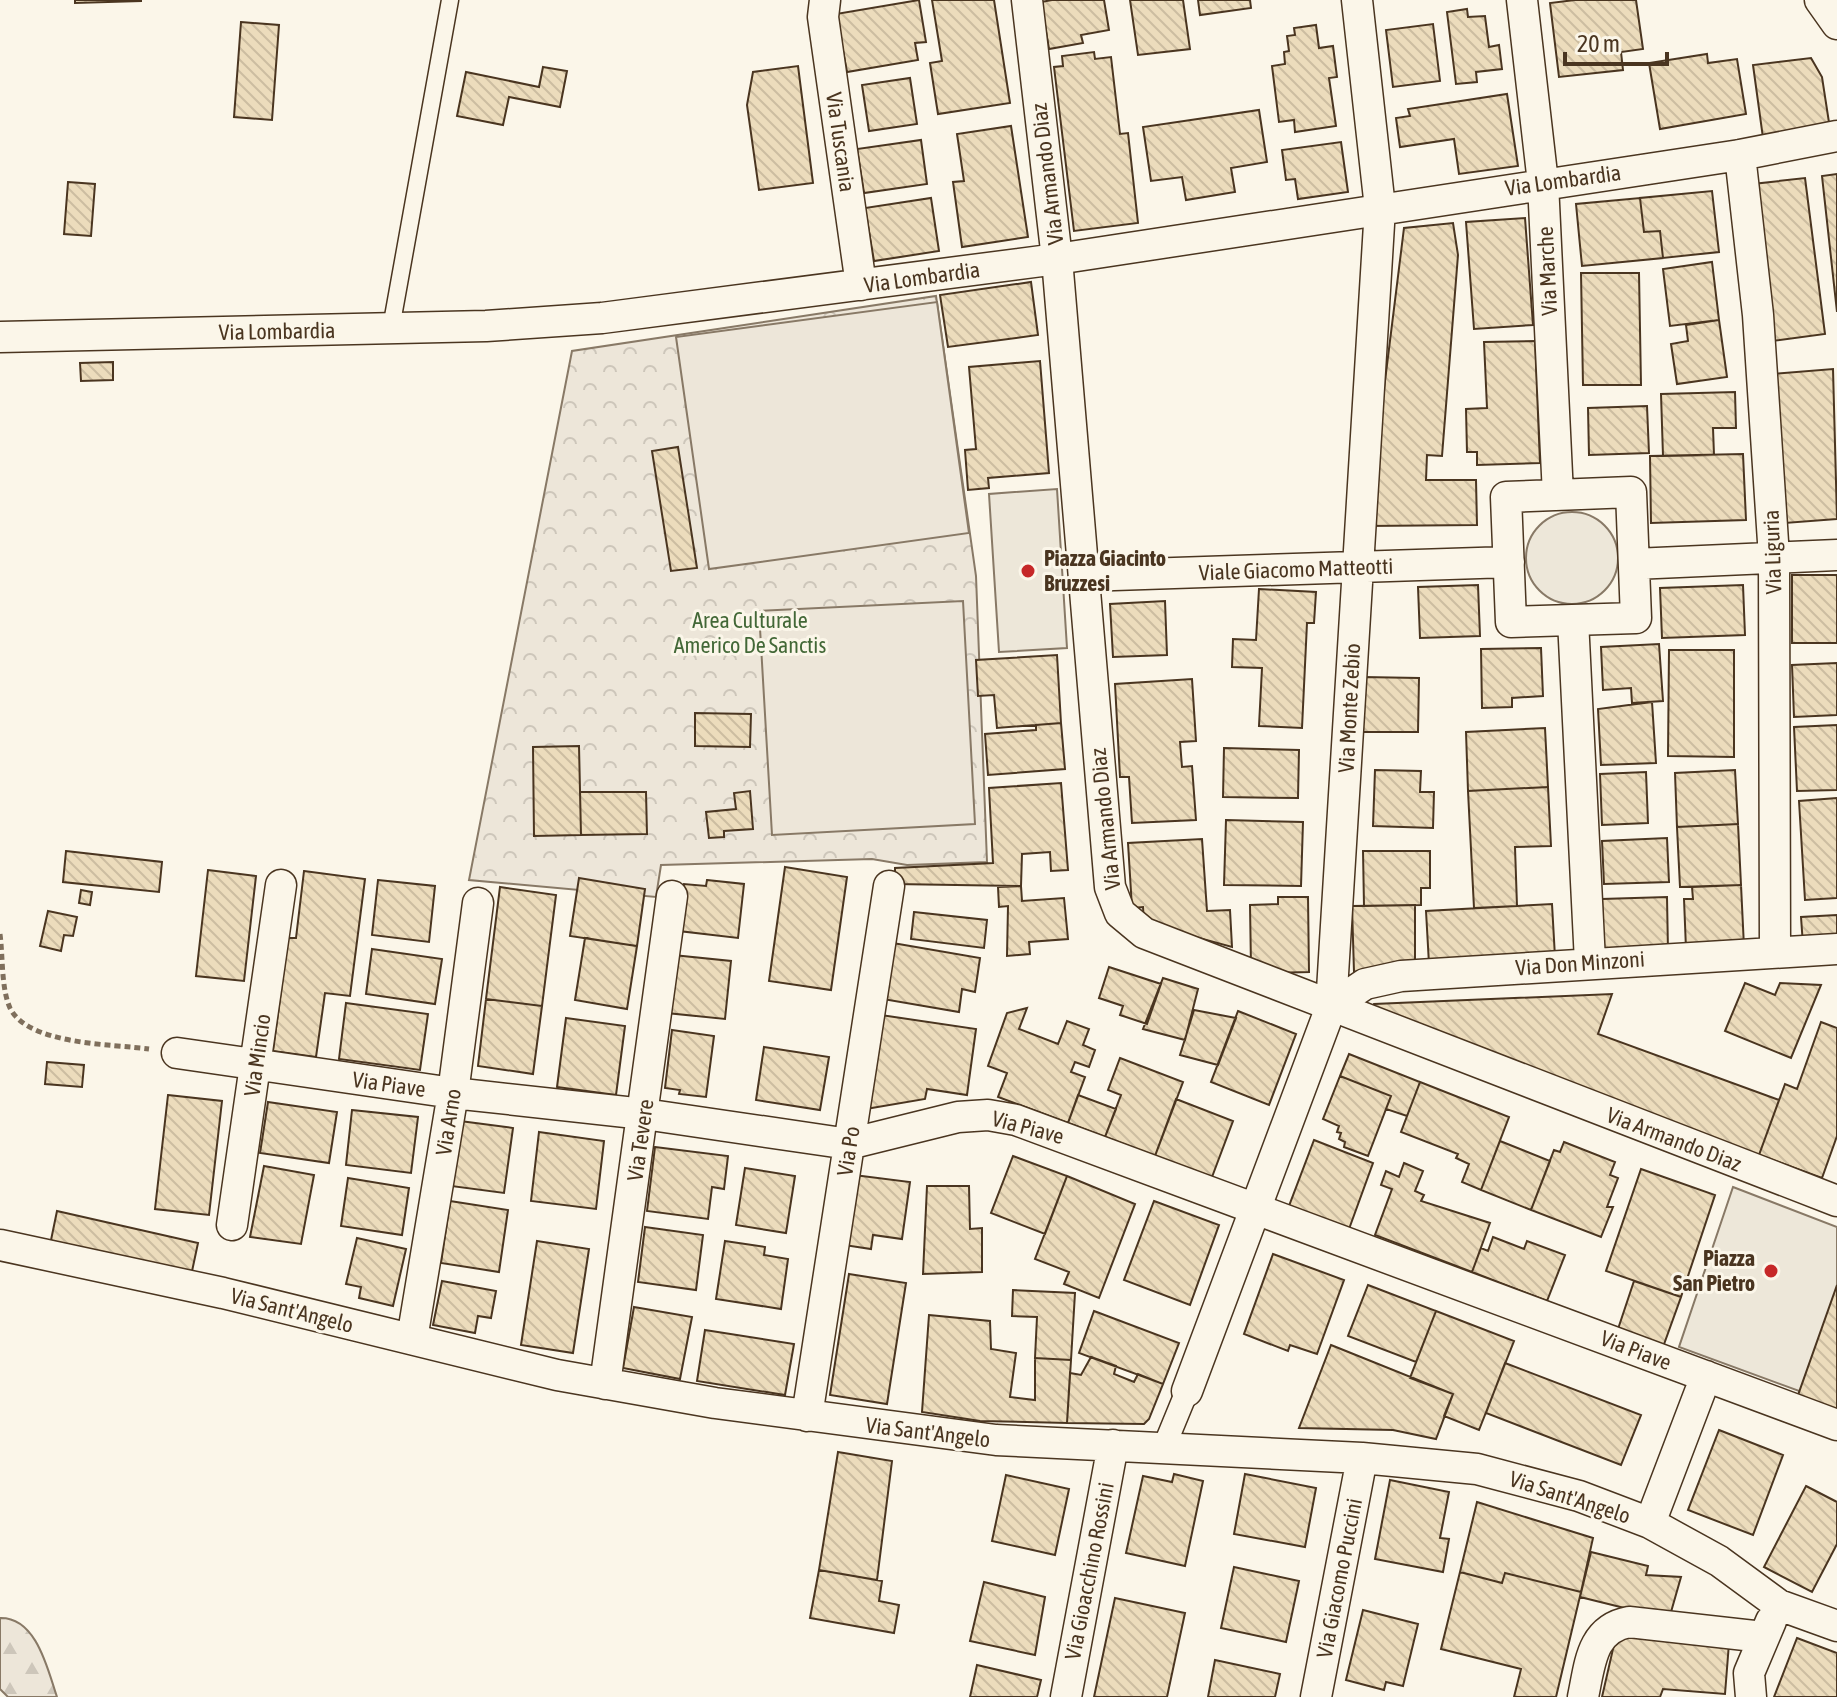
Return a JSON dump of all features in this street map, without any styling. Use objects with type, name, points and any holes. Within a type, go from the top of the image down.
[{"type":"street","name":"Via Tuscania","points":[[825,0],[823,17],[861,285]]},
{"type":"street","name":"Via Armando Diaz","points":[[1027,0],[1057,259],[1110,887],[1120,913],[1144,933],[1837,1201]]},
{"type":"street","name":"Via Monte Zebio","points":[[1187,1391],[1331,1007],[1380,208],[1357,0]]},
{"type":"street","name":"Via Marche","points":[[1522,0],[1543,183],[1558,495]]},
{"type":"street","points":[[1820,0],[1837,24]]},
{"type":"street","name":"Via Lombardia","points":[[0,337],[391,328],[602,318],[1057,259],[1740,155],[1837,136]]},
{"type":"street","name":"Via Liguria","points":[[1740,155],[1757,302],[1774,557],[1775,950]]},
{"type":"street","points":[[1631,492],[1636,618],[1511,622],[1506,497],[1558,495],[1631,492]]},
{"type":"street","points":[[1634,564],[1837,555]]},
{"type":"street","name":"Viale Giacomo Matteotti","points":[[1084,576],[1509,562]]},
{"type":"street","points":[[1573,620],[1590,962]]},
{"type":"street","name":"Via Mincio","points":[[232,1225],[281,885]]},
{"type":"street","name":"Via Po","points":[[807,1416],[889,886]]},
{"type":"street","name":"Via Tevere","points":[[605,1384],[672,896]]},
{"type":"street","name":"Via Arno","points":[[412,1339],[453,1093],[478,903]]},
{"type":"street","name":"Via Don Minzoni","points":[[1331,1007],[1352,990],[1388,978],[1775,950],[1837,949]]},
{"type":"street","name":"Via Piave","points":[[177,1053],[453,1093],[644,1114],[849,1144],[958,1117],[1002,1116],[1258,1207],[1837,1425]]},
{"type":"street","name":"Via Sant'Angelo","points":[[0,1245],[192,1286],[605,1384],[807,1416],[996,1440],[1362,1458],[1453,1465],[1503,1475],[1579,1496],[1650,1523],[1719,1561],[1779,1605],[1837,1626]]},
{"type":"street","points":[[1650,1523],[1706,1376]]},
{"type":"street","points":[[1164,1447],[1187,1391]]},
{"type":"street","name":"Via Gioacchino Rossini","points":[[1066,1697],[1113,1445]]},
{"type":"street","name":"Via Giacomo Puccini","points":[[1316,1697],[1362,1458]]},
{"type":"street","points":[[1751,1697],[1749,1673],[1779,1605]]},
{"type":"street","points":[[1583,1697],[1598,1639],[1616,1624],[1629,1622],[1763,1637]]},
{"type":"lane","points":[[391,328],[450,0]]},
{"type":"path","points":[[0,934],[8,1001],[16,1017],[29,1028],[45,1034],[177,1053]]},
{"type":"green space","name":"Area Culturale Americo De Sanctis","points":[[936,296],[976,576],[987,862],[907,865],[872,859],[661,865],[656,897],[469,880],[572,351]]},
{"type":"green space","points":[[937,302],[969,533],[709,569],[676,337]]},
{"type":"green space","points":[[963,601],[975,824],[772,835],[759,611]]},
{"type":"green space","points":[[0,1618],[13,1620],[32,1636],[45,1660],[57,1697],[8,1697],[0,1689]]},
{"type":"shaded area","name":"Piazza Giacinto Bruzzesi","points":[[1057,489],[1067,648],[999,652],[989,494]]},
{"type":"shaded area","points":[[1572,512],[1590,516],[1604,526],[1614,540],[1618,558],[1614,576],[1604,590],[1590,600],[1572,604],[1554,600],[1540,590],[1530,576],[1526,558],[1530,540],[1540,526],[1554,516]]},
{"type":"shaded area","name":"Piazza San Pietro","points":[[1733,1187],[1837,1227],[1837,1315],[1810,1395],[1679,1347]]},
{"type":"building","points":[[75,0],[141,0],[141,1],[75,3]]},
{"type":"building","points":[[919,0],[926,42],[915,43],[918,60],[847,72],[836,14]]},
{"type":"building","points":[[932,0],[994,0],[1010,103],[938,114],[930,63],[942,61]]},
{"type":"building","points":[[1104,0],[1109,30],[1081,35],[1083,43],[1049,49],[1041,2]]},
{"type":"building","points":[[1130,0],[1183,0],[1190,49],[1138,55]]},
{"type":"building","points":[[1198,0],[1250,0],[1251,8],[1200,15]]},
{"type":"building","points":[[1636,0],[1643,49],[1621,52],[1623,70],[1559,77],[1550,3]]},
{"type":"building","points":[[1467,9],[1468,17],[1485,16],[1489,47],[1499,45],[1502,69],[1476,72],[1477,82],[1456,84],[1447,12]]},
{"type":"building","points":[[241,22],[279,25],[272,120],[234,117]]},
{"type":"building","points":[[1433,24],[1440,81],[1393,87],[1386,30]]},
{"type":"building","points":[[1316,25],[1319,48],[1333,46],[1337,77],[1329,78],[1336,126],[1295,132],[1294,120],[1279,122],[1272,66],[1285,64],[1284,52],[1289,51],[1287,36],[1295,35],[1294,28]]},
{"type":"building","points":[[1094,52],[1095,59],[1111,57],[1120,134],[1128,133],[1138,223],[1074,231],[1054,67],[1063,66],[1062,56]]},
{"type":"building","points":[[1707,54],[1708,63],[1737,59],[1746,114],[1660,129],[1649,63]]},
{"type":"building","points":[[1811,58],[1822,77],[1830,129],[1763,138],[1753,65]]},
{"type":"building","points":[[798,66],[813,183],[759,190],[747,105],[753,72]]},
{"type":"building","points":[[543,67],[567,71],[560,107],[509,97],[503,125],[457,116],[466,72],[539,87]]},
{"type":"building","points":[[910,78],[917,124],[869,131],[862,85]]},
{"type":"building","points":[[1507,94],[1518,166],[1459,174],[1454,139],[1400,147],[1396,118],[1410,116],[1408,109]]},
{"type":"building","points":[[1259,110],[1267,162],[1231,168],[1235,192],[1186,200],[1182,177],[1151,181],[1143,127]]},
{"type":"building","points":[[1011,126],[1028,237],[962,247],[953,182],[964,181],[957,134]]},
{"type":"building","points":[[921,140],[927,184],[864,193],[857,149]]},
{"type":"building","points":[[1341,142],[1348,192],[1298,199],[1295,179],[1286,180],[1282,150]]},
{"type":"building","points":[[1837,174],[1837,312],[1822,176]]},
{"type":"building","points":[[1805,178],[1825,334],[1772,341],[1753,184]]},
{"type":"building","points":[[68,182],[95,184],[91,236],[64,234]]},
{"type":"building","points":[[1712,191],[1719,252],[1663,258],[1660,231],[1644,232],[1640,198]]},
{"type":"building","points":[[931,198],[939,251],[874,261],[865,208]]},
{"type":"building","points":[[1640,198],[1644,232],[1660,231],[1663,258],[1582,266],[1576,204]]},
{"type":"building","points":[[1525,218],[1533,325],[1474,329],[1466,222]]},
{"type":"building","points":[[1453,223],[1458,255],[1442,456],[1427,455],[1426,480],[1476,480],[1477,525],[1367,526],[1404,228]]},
{"type":"building","points":[[1712,262],[1719,320],[1670,326],[1663,269]]},
{"type":"building","points":[[1581,273],[1639,273],[1641,385],[1583,385]]},
{"type":"building","points":[[1031,282],[1038,335],[948,347],[940,295]]},
{"type":"building","points":[[1719,320],[1727,377],[1677,384],[1671,344],[1688,341],[1686,325]]},
{"type":"building","points":[[1535,341],[1540,463],[1477,465],[1477,452],[1467,452],[1466,409],[1487,408],[1484,342]]},
{"type":"building","points":[[1040,361],[1049,473],[988,478],[989,488],[968,490],[965,450],[976,449],[969,367]]},
{"type":"building","points":[[113,362],[113,380],[81,381],[80,363]]},
{"type":"building","points":[[1833,369],[1837,519],[1785,523],[1772,374]]},
{"type":"building","points":[[1735,392],[1736,428],[1713,428],[1714,455],[1663,456],[1661,394]]},
{"type":"building","points":[[1647,406],[1649,453],[1589,455],[1588,408]]},
{"type":"building","points":[[678,447],[697,568],[671,571],[652,451]]},
{"type":"building","points":[[1743,454],[1746,520],[1651,523],[1650,456]]},
{"type":"building","points":[[1792,575],[1837,575],[1837,643],[1792,643]]},
{"type":"building","points":[[1478,585],[1480,636],[1420,638],[1418,587]]},
{"type":"building","points":[[1743,585],[1745,635],[1662,638],[1660,588]]},
{"type":"building","points":[[1259,589],[1316,592],[1314,623],[1307,623],[1302,728],[1259,726],[1262,668],[1232,667],[1233,639],[1256,640]]},
{"type":"building","points":[[1165,601],[1167,655],[1113,657],[1110,604]]},
{"type":"building","points":[[1659,644],[1663,701],[1632,703],[1631,688],[1603,690],[1601,647]]},
{"type":"building","points":[[1541,648],[1543,696],[1512,698],[1512,707],[1482,708],[1481,649]]},
{"type":"building","points":[[1669,650],[1734,650],[1734,757],[1668,756]]},
{"type":"building","points":[[1057,655],[1061,723],[997,728],[994,695],[978,696],[976,660]]},
{"type":"building","points":[[1837,663],[1837,715],[1794,717],[1792,665]]},
{"type":"building","points":[[1363,677],[1419,678],[1418,732],[1362,732]]},
{"type":"building","points":[[1192,679],[1196,741],[1180,742],[1182,767],[1192,766],[1196,820],[1132,823],[1129,777],[1120,777],[1115,684]]},
{"type":"building","points":[[1652,702],[1656,763],[1601,765],[1598,709]]},
{"type":"building","points":[[695,713],[751,714],[750,747],[695,746]]},
{"type":"building","points":[[1061,723],[1065,769],[988,775],[985,734],[1036,730],[1036,725]]},
{"type":"building","points":[[1837,725],[1837,790],[1797,791],[1794,727]]},
{"type":"building","points":[[1545,728],[1548,787],[1468,791],[1466,732]]},
{"type":"building","points":[[579,746],[581,835],[534,836],[533,747]]},
{"type":"building","points":[[1224,748],[1299,750],[1298,798],[1223,797]]},
{"type":"building","points":[[1375,770],[1421,771],[1420,792],[1434,792],[1433,828],[1373,826]]},
{"type":"building","points":[[1735,770],[1738,824],[1677,827],[1675,773]]},
{"type":"building","points":[[1646,772],[1648,823],[1602,825],[1600,774]]},
{"type":"building","points":[[1061,783],[1068,870],[1051,871],[1050,852],[1022,854],[1021,886],[895,884],[895,868],[993,863],[989,788]]},
{"type":"building","points":[[1548,787],[1551,846],[1515,847],[1517,906],[1474,908],[1468,791]]},
{"type":"building","points":[[750,791],[753,829],[724,831],[724,837],[709,838],[706,812],[736,809],[734,793]]},
{"type":"building","points":[[580,792],[646,792],[647,834],[581,835]]},
{"type":"building","points":[[1837,798],[1837,898],[1805,900],[1799,801]]},
{"type":"building","points":[[1226,820],[1303,822],[1301,886],[1224,885]]},
{"type":"building","points":[[1738,824],[1741,885],[1680,887],[1677,827]]},
{"type":"building","points":[[1667,838],[1669,882],[1604,884],[1602,841]]},
{"type":"building","points":[[1202,839],[1207,911],[1230,910],[1232,947],[1144,923],[1143,907],[1132,908],[1128,843]]},
{"type":"building","points":[[66,851],[162,862],[159,892],[63,882]]},
{"type":"building","points":[[1363,851],[1430,851],[1430,888],[1421,888],[1421,905],[1364,906]]},
{"type":"building","points":[[785,867],[847,877],[831,990],[769,981]]},
{"type":"building","points":[[208,870],[256,876],[244,981],[196,976]]},
{"type":"building","points":[[304,871],[365,879],[350,996],[325,993],[316,1057],[273,1051],[288,938],[296,938]]},
{"type":"building","points":[[579,878],[645,889],[637,946],[570,936]]},
{"type":"building","points":[[378,880],[435,886],[429,942],[372,935]]},
{"type":"building","points":[[707,880],[744,884],[738,938],[679,931],[684,884],[706,886]]},
{"type":"building","points":[[1741,885],[1744,947],[1686,949],[1684,899],[1693,899],[1692,887]]},
{"type":"building","points":[[1021,886],[1022,901],[1064,898],[1068,939],[1029,942],[1030,954],[1007,956],[1008,906],[999,907],[998,887]]},
{"type":"building","points":[[500,887],[556,895],[542,1006],[486,999]]},
{"type":"building","points":[[81,890],[92,892],[90,905],[79,903]]},
{"type":"building","points":[[1278,897],[1308,897],[1309,972],[1266,973],[1251,967],[1250,905],[1278,904]]},
{"type":"building","points":[[1667,897],[1668,951],[1604,953],[1602,899]]},
{"type":"building","points":[[1552,904],[1555,957],[1429,964],[1426,911]]},
{"type":"building","points":[[1415,905],[1415,971],[1354,972],[1352,906]]},
{"type":"building","points":[[48,911],[77,917],[73,936],[64,935],[61,951],[40,946]]},
{"type":"building","points":[[914,912],[987,920],[984,948],[911,939]]},
{"type":"building","points":[[1837,915],[1837,942],[1803,945],[1801,917]]},
{"type":"building","points":[[585,938],[637,946],[627,1009],[575,1000]]},
{"type":"building","points":[[887,942],[980,958],[975,992],[962,989],[959,1012],[877,998]]},
{"type":"building","points":[[372,949],[442,959],[435,1004],[366,994]]},
{"type":"building","points":[[673,955],[731,961],[725,1019],[667,1013]]},
{"type":"building","points":[[1109,967],[1161,984],[1147,1024],[1120,1015],[1123,1006],[1099,998]]},
{"type":"building","points":[[1163,978],[1198,989],[1185,1040],[1143,1029]]},
{"type":"building","points":[[1745,983],[1775,995],[1780,983],[1821,985],[1791,1058],[1725,1031]]},
{"type":"building","points":[[1612,994],[1598,1034],[1779,1100],[1759,1155],[1370,1013],[1374,1004]]},
{"type":"building","points":[[486,999],[542,1006],[533,1074],[478,1066]]},
{"type":"building","points":[[346,1003],[428,1014],[420,1070],[339,1059]]},
{"type":"building","points":[[1027,1008],[1019,1029],[1058,1044],[1067,1021],[1089,1029],[1083,1045],[1095,1050],[1089,1067],[1075,1062],[1071,1072],[1085,1077],[1068,1123],[998,1097],[1007,1073],[988,1066],[1007,1013]]},
{"type":"building","points":[[1194,1010],[1236,1018],[1218,1065],[1180,1055]]},
{"type":"building","points":[[1238,1011],[1296,1034],[1269,1105],[1211,1082]]},
{"type":"building","points":[[874,1014],[976,1029],[967,1095],[927,1089],[925,1099],[860,1110]]},
{"type":"building","points":[[566,1018],[625,1026],[616,1095],[557,1087]]},
{"type":"building","points":[[1821,1022],[1837,1028],[1837,1136],[1822,1178],[1759,1155],[1785,1084],[1797,1089]]},
{"type":"building","points":[[672,1030],[714,1036],[706,1097],[679,1094],[680,1090],[665,1088]]},
{"type":"building","points":[[764,1047],[829,1057],[820,1110],[756,1100]]},
{"type":"building","points":[[1349,1054],[1420,1082],[1407,1116],[1386,1109],[1391,1096],[1340,1076]]},
{"type":"building","points":[[1120,1058],[1183,1082],[1155,1156],[1105,1137],[1121,1095],[1108,1090]]},
{"type":"building","points":[[47,1062],[84,1065],[82,1087],[45,1084]]},
{"type":"building","points":[[1340,1076],[1391,1096],[1368,1156],[1344,1147],[1345,1142],[1339,1139],[1341,1133],[1337,1132],[1339,1126],[1323,1119]]},
{"type":"building","points":[[1420,1082],[1509,1117],[1481,1190],[1462,1182],[1469,1164],[1456,1158],[1458,1154],[1401,1132]]},
{"type":"building","points":[[168,1095],[222,1101],[209,1215],[155,1209]]},
{"type":"building","points":[[1078,1095],[1116,1109],[1105,1137],[1068,1123]]},
{"type":"building","points":[[1176,1099],[1233,1121],[1212,1177],[1155,1156]]},
{"type":"building","points":[[268,1102],[337,1112],[329,1163],[260,1153]]},
{"type":"building","points":[[352,1110],[418,1117],[411,1173],[346,1165]]},
{"type":"building","points":[[460,1121],[513,1128],[504,1193],[451,1186]]},
{"type":"building","points":[[539,1132],[604,1141],[596,1209],[531,1201]]},
{"type":"building","points":[[1314,1140],[1373,1163],[1349,1229],[1289,1206]]},
{"type":"building","points":[[1500,1141],[1550,1161],[1531,1210],[1481,1190]]},
{"type":"building","points":[[1564,1142],[1615,1162],[1610,1175],[1618,1178],[1607,1207],[1613,1207],[1601,1237],[1531,1210],[1554,1150],[1560,1152]]},
{"type":"building","points":[[655,1147],[728,1156],[724,1189],[712,1187],[708,1219],[647,1211]]},
{"type":"building","points":[[1013,1156],[1067,1176],[1045,1234],[991,1213]]},
{"type":"building","points":[[1404,1163],[1423,1171],[1415,1191],[1424,1195],[1421,1201],[1490,1223],[1472,1272],[1375,1235],[1392,1189],[1381,1185],[1386,1171],[1399,1177]]},
{"type":"building","points":[[264,1166],[314,1175],[301,1244],[250,1237]]},
{"type":"building","points":[[745,1168],[795,1176],[786,1233],[736,1225]]},
{"type":"building","points":[[1641,1169],[1715,1195],[1681,1297],[1606,1271]]},
{"type":"building","points":[[854,1175],[910,1182],[902,1239],[873,1235],[871,1249],[844,1245]]},
{"type":"building","points":[[1067,1176],[1135,1204],[1099,1298],[1064,1284],[1069,1272],[1035,1259]]},
{"type":"building","points":[[348,1178],[409,1188],[402,1235],[341,1226]]},
{"type":"building","points":[[927,1186],[969,1186],[970,1229],[982,1228],[982,1272],[923,1274]]},
{"type":"building","points":[[450,1201],[508,1210],[499,1272],[441,1263]]},
{"type":"building","points":[[1154,1201],[1219,1225],[1190,1305],[1124,1280]]},
{"type":"building","points":[[57,1211],[198,1243],[191,1276],[50,1245]]},
{"type":"building","points":[[645,1227],[703,1235],[696,1290],[638,1282]]},
{"type":"building","points":[[1493,1237],[1524,1249],[1527,1241],[1565,1255],[1547,1301],[1472,1272],[1481,1248],[1488,1251]]},
{"type":"building","points":[[357,1238],[406,1249],[393,1306],[359,1298],[361,1287],[346,1284]]},
{"type":"building","points":[[537,1241],[589,1249],[573,1353],[521,1345]]},
{"type":"building","points":[[725,1241],[765,1247],[764,1255],[788,1259],[781,1309],[716,1299]]},
{"type":"building","points":[[1273,1254],[1344,1280],[1317,1354],[1290,1345],[1288,1351],[1244,1334]]},
{"type":"building","points":[[849,1274],[906,1283],[887,1404],[830,1395]]},
{"type":"building","points":[[442,1281],[496,1291],[491,1318],[478,1316],[475,1333],[433,1325]]},
{"type":"building","points":[[1634,1281],[1681,1297],[1663,1347],[1617,1332]]},
{"type":"building","points":[[1368,1285],[1436,1311],[1416,1362],[1348,1336]]},
{"type":"building","points":[[1837,1285],[1837,1412],[1797,1398]]},
{"type":"building","points":[[1013,1290],[1075,1293],[1071,1360],[1035,1358],[1037,1317],[1012,1316]]},
{"type":"building","points":[[634,1307],[692,1317],[680,1379],[623,1368]]},
{"type":"building","points":[[1094,1311],[1179,1343],[1163,1384],[1079,1353]]},
{"type":"building","points":[[1436,1311],[1514,1341],[1479,1430],[1444,1416],[1453,1394],[1410,1378]]},
{"type":"building","points":[[929,1315],[990,1321],[991,1349],[1016,1353],[1010,1397],[1035,1400],[1035,1358],[1071,1360],[1067,1423],[980,1421],[922,1412]]},
{"type":"building","points":[[705,1330],[794,1344],[785,1395],[697,1381]]},
{"type":"building","points":[[1331,1345],[1453,1394],[1436,1439],[1393,1430],[1299,1428]]},
{"type":"building","points":[[1091,1357],[1116,1366],[1114,1374],[1134,1382],[1138,1374],[1163,1384],[1144,1424],[1067,1423],[1070,1373],[1081,1375]]},
{"type":"building","points":[[1505,1363],[1641,1415],[1621,1465],[1486,1413]]},
{"type":"building","points":[[1719,1430],[1783,1455],[1753,1535],[1688,1510]]},
{"type":"building","points":[[838,1452],[892,1461],[877,1580],[819,1570]]},
{"type":"building","points":[[1174,1474],[1203,1481],[1185,1566],[1126,1553],[1143,1476],[1172,1482]]},
{"type":"building","points":[[1245,1474],[1316,1488],[1305,1547],[1234,1534]]},
{"type":"building","points":[[1006,1475],[1069,1489],[1055,1555],[992,1541]]},
{"type":"building","points":[[1390,1480],[1449,1492],[1440,1538],[1449,1539],[1443,1572],[1375,1559]]},
{"type":"building","points":[[1806,1486],[1837,1502],[1837,1544],[1812,1592],[1764,1567]]},
{"type":"building","points":[[1477,1502],[1593,1538],[1581,1592],[1505,1573],[1502,1583],[1460,1572]]},
{"type":"building","points":[[1591,1552],[1648,1566],[1646,1575],[1681,1577],[1669,1619],[1580,1597]]},
{"type":"building","points":[[1234,1567],[1299,1581],[1286,1642],[1221,1628]]},
{"type":"building","points":[[819,1570],[882,1581],[879,1601],[899,1605],[894,1633],[810,1618]]},
{"type":"building","points":[[1460,1572],[1502,1583],[1505,1573],[1581,1592],[1556,1697],[1514,1697],[1521,1669],[1441,1649]]},
{"type":"building","points":[[984,1582],[1045,1597],[1035,1655],[970,1641]]},
{"type":"building","points":[[1115,1598],[1185,1613],[1167,1697],[1094,1697]]},
{"type":"building","points":[[1363,1610],[1418,1624],[1403,1686],[1386,1682],[1384,1690],[1346,1680]]},
{"type":"building","points":[[1618,1627],[1729,1643],[1725,1694],[1663,1689],[1660,1697],[1602,1697]]},
{"type":"building","points":[[1797,1638],[1837,1653],[1837,1697],[1774,1697]]},
{"type":"building","points":[[1215,1660],[1280,1674],[1275,1697],[1208,1697]]},
{"type":"building","points":[[977,1665],[1041,1680],[1037,1697],[970,1697]]},
{"type":"place","name":"Piazza Giacinto Bruzzesi","points":[[1028,571]]},
{"type":"place","name":"Piazza San Pietro","points":[[1771,1271]]}]
